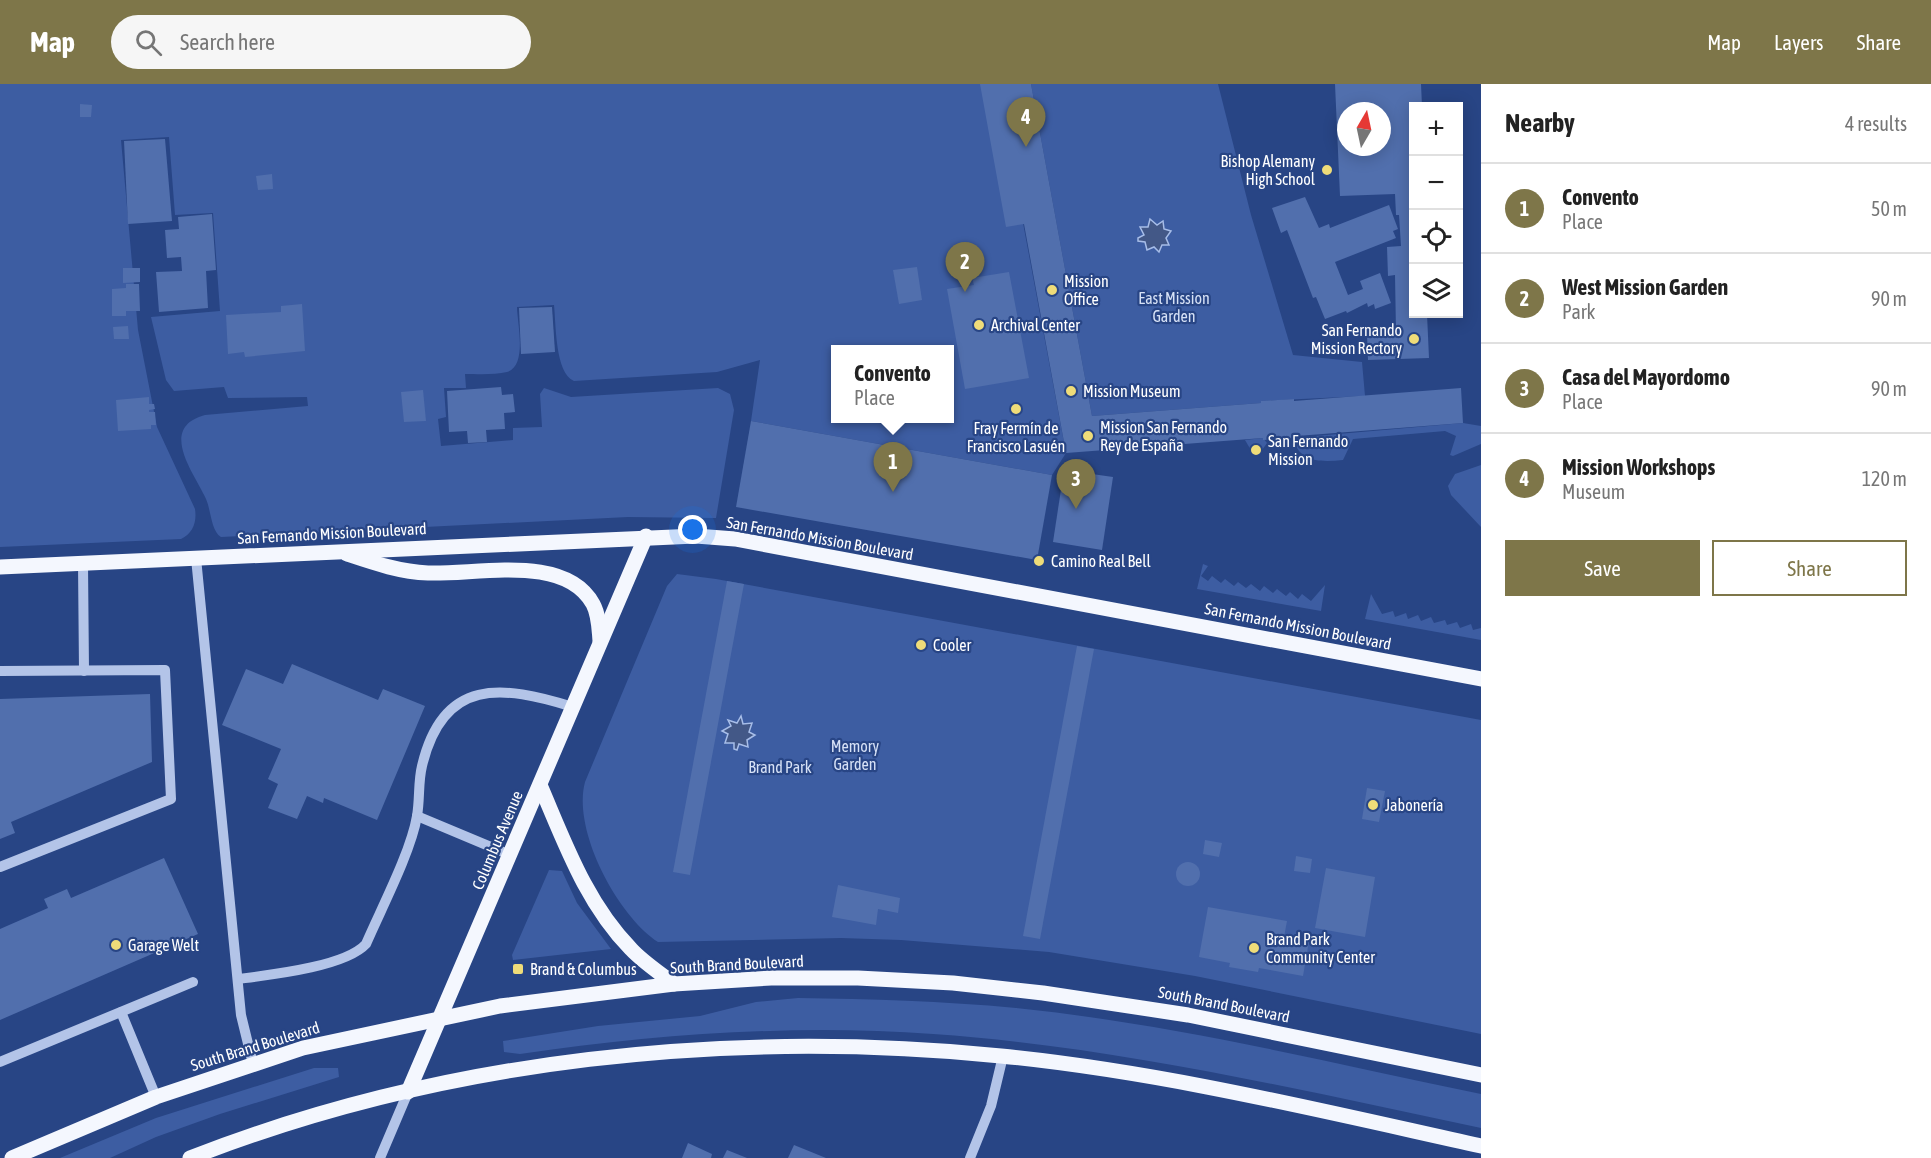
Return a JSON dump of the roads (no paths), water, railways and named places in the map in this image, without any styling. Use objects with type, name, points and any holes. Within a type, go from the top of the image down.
[{"type":"main road","name":"San Fernando Mission Boulevard","points":[[0,567],[646,536],[696,536],[735,539],[1481,679]]},
{"type":"main road","name":"Columbus Avenue","points":[[408,1092],[646,536]]},
{"type":"main road","points":[[336,551],[407,572],[551,573],[574,584],[585,593],[596,613],[601,643]]},
{"type":"main road","points":[[540,786],[579,875],[600,911],[631,950],[674,984]]},
{"type":"main road","name":"South Brand Boulevard","points":[[12,1158],[156,1097],[303,1048],[500,1006],[674,984],[771,978],[858,978],[953,983],[1043,993],[1188,1015],[1481,1075]]},
{"type":"main road","points":[[190,1158],[299,1120],[408,1092],[550,1065],[627,1055],[736,1047],[862,1046],[1003,1056],[1159,1078],[1481,1146]]},
{"type":"street","points":[[196,558],[241,1015],[253,1064]]},
{"type":"street","points":[[83,564],[84,670]]},
{"type":"street","points":[[0,671],[165,670],[171,799],[0,867]]},
{"type":"street","points":[[238,979],[288,972],[357,954],[366,944],[407,847],[417,816],[418,791],[431,738],[450,709],[472,696],[500,691],[528,693],[573,707]]},
{"type":"street","points":[[417,816],[510,855]]},
{"type":"street","points":[[0,1062],[193,982]]},
{"type":"street","points":[[121,1012],[156,1097]]},
{"type":"street","points":[[970,1158],[991,1106],[1003,1056]]},
{"type":"street","name":"Columbus Avenue","points":[[380,1158],[408,1092]]},
{"type":"place","name":"Mission Workshops","points":[[1026,147]]},
{"type":"place","name":"Bishop Alemany High School","points":[[1327,170]]},
{"type":"place","name":"Mission Office","points":[[1052,290]]},
{"type":"place","name":"West Mission Garden","points":[[965,292]]},
{"type":"place","name":"Archival Center","points":[[979,325]]},
{"type":"place","name":"San Fernando Mission Rectory","points":[[1414,339]]},
{"type":"place","name":"Mission Museum","points":[[1071,391]]},
{"type":"place","name":"Fray Fermín de Francisco Lasuén","points":[[1016,409]]},
{"type":"place","name":"Mission San Fernando Rey de España","points":[[1088,436]]},
{"type":"place","name":"San Fernando Mission","points":[[1256,450]]},
{"type":"place","name":"Convento","points":[[893,492]]},
{"type":"place","name":"Casa del Mayordomo","points":[[1076,509]]},
{"type":"place","name":"Camino Real Bell","points":[[1039,561]]},
{"type":"place","name":"Cooler","points":[[921,645]]},
{"type":"place","name":"Jabonería","points":[[1373,805]]},
{"type":"place","name":"Garage Welt","points":[[116,945]]},
{"type":"place","name":"Brand Park Community Center","points":[[1254,948]]},
{"type":"place","name":"Brand & Columbus","points":[[518,969]]},
{"type":"park label","name":"East Mission Garden","points":[[1174,307]]},
{"type":"park label","name":"Memory Garden","points":[[855,755]]},
{"type":"park label","name":"Brand Park","points":[[780,767]]}]
